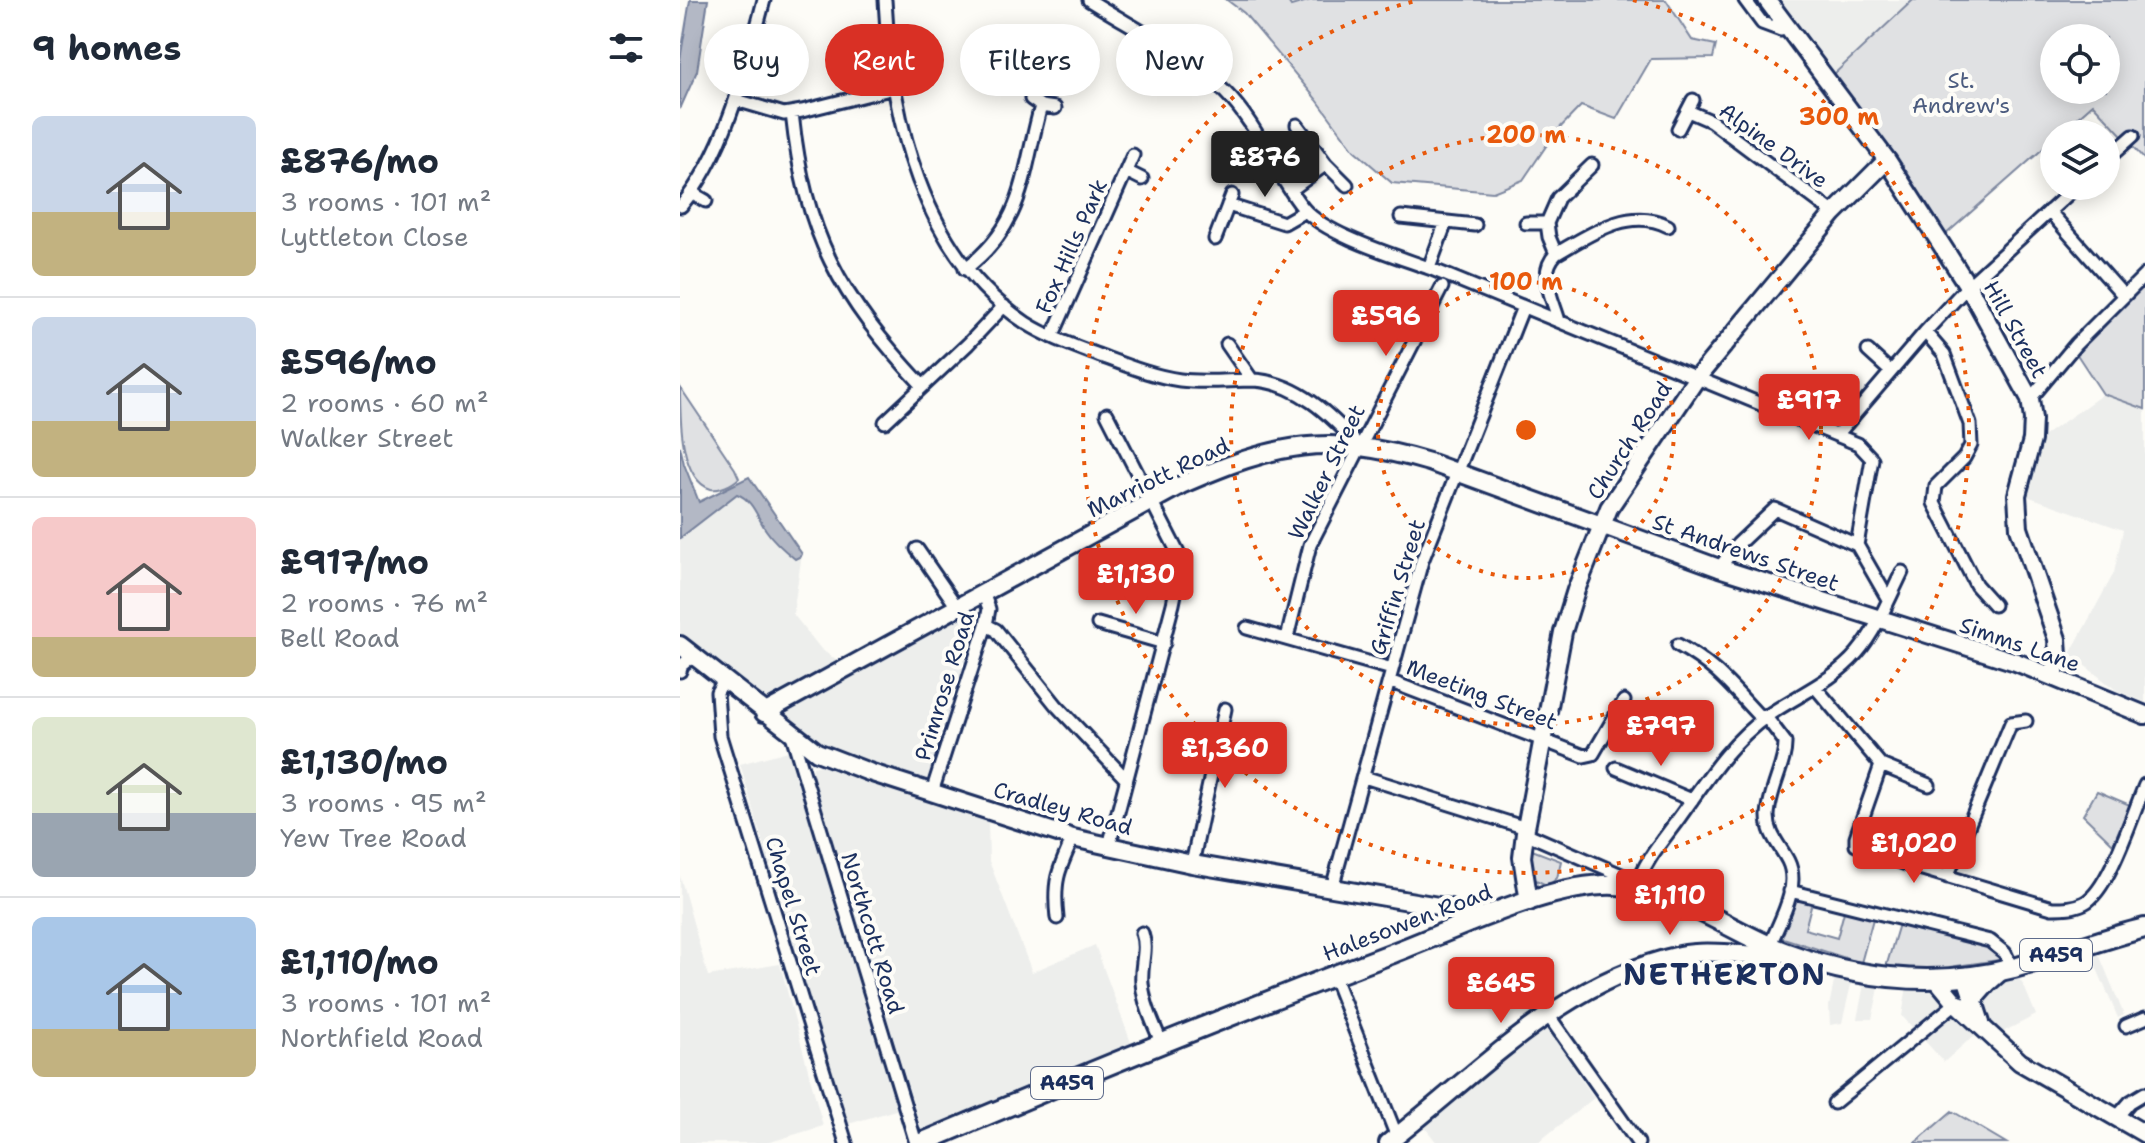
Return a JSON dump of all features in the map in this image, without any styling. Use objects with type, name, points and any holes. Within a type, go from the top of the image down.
[{"type":"main road","name":"Halesowen Road","points":[[919,1143],[1333,975],[1470,922],[1576,888],[1634,886],[1672,899],[1777,948],[1854,972],[1892,979],[1928,980]]},
{"type":"main road","name":"A459","points":[[1928,980],[2008,969],[2145,928]]},
{"type":"street","points":[[681,206],[692,193],[724,130],[736,100],[764,0]]},
{"type":"street","points":[[885,0],[887,24]]},
{"type":"street","points":[[1089,0],[1170,50],[1225,91],[1263,141],[1305,211],[1318,221],[1368,246],[1429,268],[1858,444],[1872,459],[1857,545]]},
{"type":"street","points":[[1745,0],[1762,23],[1781,30],[1786,27]]},
{"type":"street","name":"Hill Street","points":[[1767,0],[1887,160],[1968,286],[2030,399],[2032,440],[2017,495],[2019,528],[2057,639],[2054,677]]},
{"type":"street","points":[[736,100],[774,112],[792,113],[861,96]]},
{"type":"street","points":[[896,96],[906,139],[926,197],[946,241],[965,269],[1026,323],[1052,337],[1160,376],[1182,380],[1252,380],[1281,386],[1310,401],[1339,423],[1359,446]]},
{"type":"street","points":[[965,269],[995,243],[1023,190],[1036,103],[1055,108]]},
{"type":"street","name":"Alpine Drive","points":[[1678,129],[1691,106],[1834,213]]},
{"type":"street","points":[[792,113],[805,194],[833,270],[873,330],[922,385]]},
{"type":"street","points":[[1297,125],[1326,164],[1347,185]]},
{"type":"street","points":[[2120,148],[2133,136]]},
{"type":"street","name":"Fox Hills Park","points":[[1052,337],[1133,155]]},
{"type":"street","name":"Church Road","points":[[1529,902],[1522,857],[1525,830],[1566,620],[1609,508],[1696,379],[1834,213],[1887,160]]},
{"type":"street","points":[[1291,190],[1326,164]]},
{"type":"street","points":[[1556,254],[1547,223],[1558,198],[1592,165]]},
{"type":"street","name":"Fox Hills Park","points":[[1126,171],[1142,179]]},
{"type":"street","points":[[692,193],[706,201]]},
{"type":"street","points":[[1215,239],[1230,200],[1284,223],[1305,211]]},
{"type":"street","points":[[1837,435],[1890,371],[1968,286],[2061,200]]},
{"type":"street","points":[[2049,211],[2124,296]]},
{"type":"street","points":[[1401,217],[1475,225]]},
{"type":"street","points":[[1559,321],[1546,277],[1550,260],[1556,254],[1613,223],[1646,220],[1668,226]]},
{"type":"street","points":[[1429,268],[1446,222]]},
{"type":"street","points":[[1526,223],[1547,223]]},
{"type":"street","points":[[2030,399],[2076,344],[2145,275]]},
{"type":"street","name":"Walker Street","points":[[1287,638],[1310,545],[1442,287]]},
{"type":"street","points":[[885,422],[1004,306]]},
{"type":"street","name":"Griffin Street","points":[[1332,888],[1422,561],[1523,307]]},
{"type":"street","points":[[1925,332],[1944,354],[1970,424],[1971,445],[1964,458],[1936,486],[1934,503],[1976,585],[1994,605]]},
{"type":"street","points":[[1227,344],[1252,380]]},
{"type":"street","points":[[1868,351],[1890,371]]},
{"type":"street","points":[[1107,414],[1178,553],[1180,570],[1164,643],[1109,846]]},
{"type":"street","name":"Marriott Road","points":[[764,713],[1151,500],[1217,469],[1271,451],[1331,443],[1387,450],[1602,524]]},
{"type":"street","points":[[1719,568],[1738,544],[1775,509],[1857,545],[1888,599]]},
{"type":"street","name":"St Andrews Street","points":[[1602,524],[1719,568],[1877,620]]},
{"type":"street","points":[[917,549],[957,607]]},
{"type":"street","points":[[1364,777],[1525,830],[1626,877],[1634,886],[1692,800],[1744,733],[1816,688],[1857,653],[1902,572]]},
{"type":"street","name":"Primrose Road","points":[[932,792],[986,625],[989,609],[983,592]]},
{"type":"street","name":"Simms Lane","points":[[1877,620],[2016,662],[2145,715]]},
{"type":"street","points":[[1098,624],[1164,643]]},
{"type":"street","points":[[986,625],[996,630],[1056,705],[1125,778]]},
{"type":"street","name":"Meeting Street","points":[[1247,628],[1287,638],[1391,675],[1584,756],[1593,754],[1624,701]]},
{"type":"street","points":[[1333,975],[1392,1140],[1548,1015],[1596,984],[1647,965],[1704,951],[1771,955],[1777,948],[1790,891],[1791,866],[1770,830],[1768,817],[1785,742],[1766,717],[1757,714],[1705,660],[1678,645]]},
{"type":"street","points":[[680,671],[686,651]]},
{"type":"street","name":"Cradley Road","points":[[686,651],[817,752],[932,792],[1073,838],[1192,864],[1450,908],[1470,922]]},
{"type":"street","name":"Chapel Street","points":[[724,680],[717,692],[720,736],[846,1143]]},
{"type":"street","points":[[1816,688],[1881,765],[1929,785]]},
{"type":"street","points":[[1192,864],[1225,709]]},
{"type":"street","points":[[1947,877],[2007,719],[2026,721]]},
{"type":"street","name":"Northcott Road","points":[[792,735],[919,1143]]},
{"type":"street","points":[[1881,765],[1856,845],[1947,877],[2052,908],[2083,904],[2098,894],[2145,785]]},
{"type":"street","points":[[1616,768],[1692,800]]},
{"type":"street","points":[[1057,918],[1054,888],[1058,870],[1073,838]]},
{"type":"street","points":[[1790,891],[1990,941],[2005,953],[2008,969],[1834,1103]]},
{"type":"street","points":[[1142,933],[1147,946],[1142,963],[1142,985],[1162,1044]]},
{"type":"street","points":[[1733,952],[1742,948],[1748,935]]},
{"type":"street","points":[[1964,1002],[1966,977]]},
{"type":"street","points":[[1928,980],[1964,1002],[1985,1032],[2020,1062],[2145,1134]]},
{"type":"street","points":[[1548,1015],[1638,1143]]},
{"type":"street","points":[[2126,1026],[2145,1018]]},
{"type":"street","points":[[2116,1118],[2130,1102],[2145,1093]]},
{"type":"shaded area","points":[[690,0],[708,0],[697,71],[680,109],[680,60]]},
{"type":"shaded area","points":[[1780,0],[1913,0],[1833,75]]},
{"type":"shaded area","points":[[2103,394],[2145,409],[2145,702],[2116,690],[2070,654],[2114,573],[2123,530],[2027,496],[2041,438]]},
{"type":"shaded area","points":[[680,446],[699,502],[749,477],[801,556],[795,559],[780,546],[751,505],[737,494],[680,538]]},
{"type":"shaded area","points":[[749,477],[802,554],[793,614],[821,649],[841,664],[764,713],[680,645],[680,525]]},
{"type":"shaded area","points":[[975,610],[979,619],[926,782],[841,751],[807,734],[788,717],[787,712]]},
{"type":"shaded area","points":[[788,751],[899,1109],[845,1125],[740,764]]},
{"type":"shaded area","points":[[822,765],[988,821],[989,861],[1032,972],[1095,945],[1133,1048],[922,1130],[812,778],[813,767]]},
{"type":"shaded area","points":[[680,876],[708,976],[780,964],[823,1126],[767,1143],[680,1143]]},
{"type":"shaded area","points":[[2094,942],[2124,1015],[2118,1018],[2087,945]]},
{"type":"shaded area","points":[[1837,968],[1854,972],[1842,1023],[1830,1025],[1829,1006]]},
{"type":"shaded area","points":[[2012,968],[2024,986],[2036,1015],[1991,1038],[1985,1032],[1970,1039],[1944,1062],[1902,1016],[1908,980]]},
{"type":"shaded area","points":[[1866,975],[1881,977],[1878,993],[1872,1019],[1857,1019]]},
{"type":"shaded area","points":[[1547,1028],[1594,1098],[1537,1143],[1437,1143],[1423,1125]]},
{"type":"green space","points":[[1227,0],[1287,0],[1291,6],[1311,0],[1666,0],[1692,40],[1716,45],[1713,58],[1651,59],[1616,119],[1581,106],[1555,133],[1523,180],[1493,192],[1392,183],[1354,150],[1317,100],[1244,13]]},
{"type":"green space","name":"St. Andrew's","points":[[1913,0],[2145,0],[2145,160],[2120,133],[2120,120],[2108,120],[2093,104],[2075,120],[2040,120],[2040,151],[1944,236],[1892,154],[1833,75]]},
{"type":"green space","points":[[2145,285],[2145,409],[2103,394],[2076,353]]},
{"type":"green space","points":[[680,387],[735,469],[739,478],[730,485],[711,489],[693,474],[684,446]]},
{"type":"green space","points":[[2097,791],[2130,805],[2113,844],[2083,815]]},
{"type":"green space","points":[[1532,850],[1561,861],[1557,878],[1548,886],[1534,879]]},
{"type":"green space","points":[[1798,898],[1812,902],[1805,929],[1837,938],[1845,908],[1874,915],[1861,963],[1780,937],[1793,900]]},
{"type":"green space","points":[[1899,924],[1993,948],[1999,953],[1999,960],[1928,970],[1886,967]]},
{"type":"green space","points":[[1952,1111],[2006,1143],[1915,1143]]},
{"type":"district","name":"NETHERTON","points":[[1725,975]]}]
